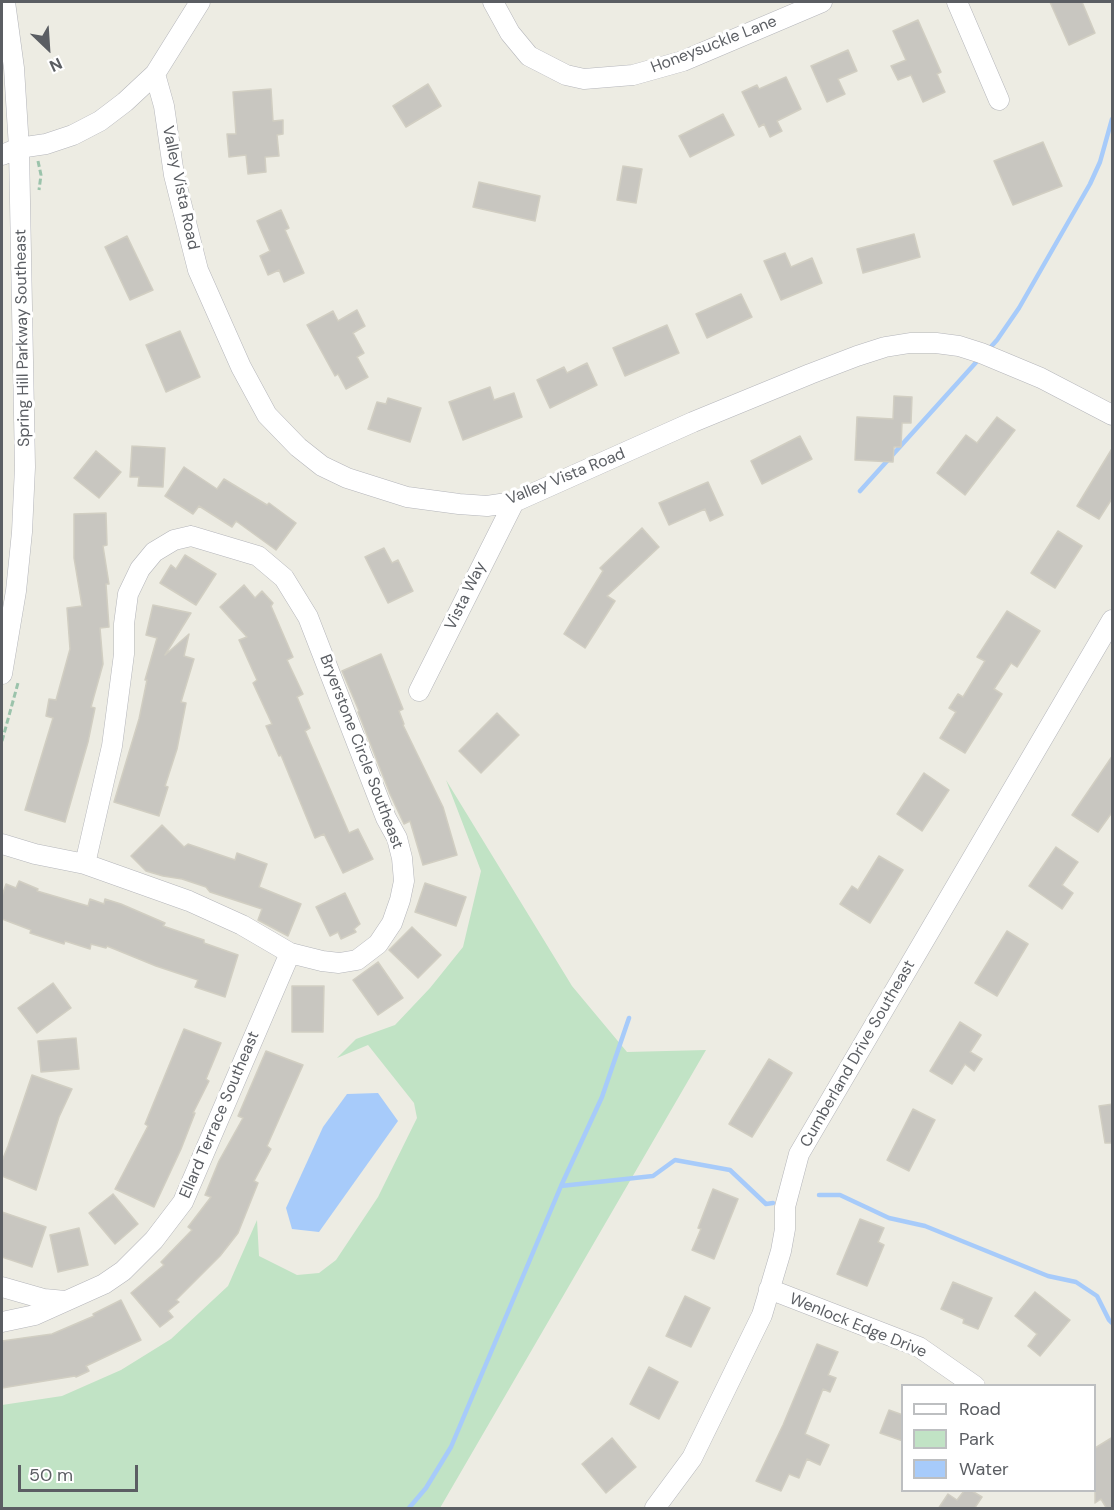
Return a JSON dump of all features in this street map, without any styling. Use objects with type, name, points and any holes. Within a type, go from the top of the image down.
[{"type":"street","name":"Spring Hill Parkway Southeast","points":[[2,674],[16,591],[25,467],[10,152],[14,68],[5,2]]},
{"type":"street","points":[[10,152],[73,135],[100,121],[125,102],[155,74],[200,2]]},
{"type":"street","name":"Honeysuckle Lane","points":[[494,2],[510,33],[529,56],[566,75],[584,79],[633,75],[683,61],[822,2]]},
{"type":"street","points":[[957,2],[999,100]]},
{"type":"street","name":"Valley Vista Road","points":[[155,74],[164,106],[174,175],[198,270],[241,367],[267,415],[298,447],[322,466],[347,478],[417,498],[487,506],[514,502],[693,422],[810,374],[885,347],[910,343],[936,342],[981,353],[1041,378],[1113,415]]},
{"type":"street","name":"Vista Way","points":[[419,690],[514,502]]},
{"type":"street","name":"Bryerstone Circle Southeast","points":[[191,536],[258,556],[284,578],[308,617],[387,818],[397,838],[404,881],[392,923],[378,944],[357,960],[339,963],[290,953],[242,925],[189,901],[85,864],[112,746],[124,654],[124,624],[128,594],[140,569],[154,552],[174,540],[191,536]]},
{"type":"street","name":"Cumberland Drive Southeast","points":[[655,1509],[697,1448],[762,1315],[781,1251],[785,1229],[785,1207],[799,1154],[1113,620]]},
{"type":"street","points":[[2,844],[34,854],[85,864]]},
{"type":"street","name":"Ellard Terrace Southeast","points":[[2,1322],[35,1315],[104,1284],[123,1271],[154,1240],[183,1202],[290,953]]},
{"type":"street","points":[[2,1287],[44,1299],[68,1301]]},
{"type":"street","name":"Wenlock Edge Drive","points":[[769,1290],[919,1347],[972,1384]]},
{"type":"green space","points":[[446,780],[572,986],[627,1052],[706,1050],[440,1508],[2,1508],[2,1405],[62,1396],[121,1370],[171,1339],[228,1286],[257,1220],[259,1256],[297,1275],[319,1273],[336,1260],[378,1197],[417,1118],[414,1103],[368,1045],[337,1058],[356,1039],[395,1025],[430,988],[463,947],[481,871]]},
{"type":"water","points":[[378,1093],[398,1121],[319,1232],[292,1229],[286,1208],[323,1127],[347,1094]]},
{"type":"building","points":[[1050,2],[1082,2],[1095,33],[1069,45]]},
{"type":"building","points":[[918,20],[941,72],[937,74],[945,92],[923,102],[911,75],[898,80],[891,66],[906,60],[893,31]]},
{"type":"building","points":[[848,50],[857,71],[838,79],[845,94],[827,102],[811,66]]},
{"type":"building","points":[[786,77],[801,109],[777,121],[782,131],[770,137],[764,124],[759,127],[742,92],[757,85],[759,89]]},
{"type":"building","points":[[428,84],[441,106],[406,127],[393,106]]},
{"type":"building","points":[[271,89],[273,121],[283,120],[283,134],[277,135],[279,156],[265,157],[266,172],[248,174],[246,155],[229,157],[227,134],[236,134],[233,92]]},
{"type":"building","points":[[723,114],[734,135],[690,157],[679,136]]},
{"type":"building","points":[[1043,142],[1062,186],[1013,205],[994,161]]},
{"type":"building","points":[[623,166],[642,169],[636,203],[617,200]]},
{"type":"building","points":[[479,182],[540,196],[535,221],[473,207]]},
{"type":"building","points":[[281,210],[289,228],[285,230],[304,273],[284,282],[279,270],[268,275],[260,256],[270,251],[257,221]]},
{"type":"building","points":[[914,234],[920,257],[863,273],[857,249]]},
{"type":"building","points":[[127,236],[153,290],[130,300],[105,247]]},
{"type":"building","points":[[785,253],[791,267],[812,258],[822,283],[781,300],[764,261]]},
{"type":"building","points":[[741,294],[752,317],[707,338],[696,314]]},
{"type":"building","points":[[357,310],[365,326],[353,333],[364,353],[357,357],[368,377],[346,389],[338,374],[335,376],[307,325],[333,311],[338,321]]},
{"type":"building","points":[[667,325],[679,353],[625,376],[613,348]]},
{"type":"building","points":[[180,331],[200,377],[166,392],[146,345]]},
{"type":"building","points":[[587,363],[597,385],[550,408],[537,380],[564,367],[567,373]]},
{"type":"building","points":[[490,387],[494,400],[514,393],[522,417],[463,440],[449,402]]},
{"type":"building","points":[[894,396],[912,397],[911,423],[902,423],[901,447],[894,447],[893,462],[855,460],[857,417],[893,419]]},
{"type":"building","points":[[388,398],[421,408],[410,442],[368,429],[377,402],[386,404]]},
{"type":"building","points":[[997,417],[1015,430],[965,495],[937,473],[966,435],[977,443]]},
{"type":"building","points":[[800,436],[812,459],[762,484],[751,461]]},
{"type":"building","points":[[132,446],[165,448],[163,487],[138,486],[139,477],[130,477]]},
{"type":"building","points":[[1113,447],[1113,497],[1099,519],[1077,506]]},
{"type":"building","points":[[96,451],[121,472],[99,498],[74,478]]},
{"type":"building","points":[[184,467],[217,489],[224,479],[267,505],[269,503],[296,523],[276,550],[236,521],[232,527],[199,506],[193,514],[165,496]]},
{"type":"building","points":[[708,482],[723,515],[710,521],[705,509],[669,525],[659,503]]},
{"type":"building","points":[[106,513],[107,545],[103,546],[109,584],[106,584],[109,627],[100,628],[103,664],[91,707],[95,708],[88,742],[65,822],[25,810],[53,718],[46,716],[49,699],[56,700],[70,649],[67,608],[82,606],[74,558],[74,514]]},
{"type":"building","points":[[642,528],[659,547],[607,596],[615,601],[585,648],[564,634],[603,571],[600,568]]},
{"type":"building","points":[[1058,531],[1082,546],[1055,588],[1031,573]]},
{"type":"building","points":[[384,548],[392,563],[398,560],[413,591],[388,603],[365,557]]},
{"type":"building","points":[[185,555],[216,574],[196,605],[160,583],[171,565],[176,569]]},
{"type":"building","points":[[244,585],[255,598],[262,591],[273,603],[271,606],[293,657],[287,660],[303,694],[297,697],[310,728],[305,731],[349,833],[358,829],[373,859],[343,873],[324,834],[315,838],[281,755],[279,756],[266,726],[272,724],[253,683],[257,680],[239,640],[247,637],[220,607]]},
{"type":"building","points":[[153,605],[191,613],[165,655],[189,634],[184,656],[194,659],[181,702],[186,703],[177,749],[165,786],[168,787],[159,816],[114,802],[139,719],[147,680],[145,680],[157,638],[146,635]]},
{"type":"building","points":[[1007,611],[1040,631],[1017,667],[1011,663],[994,689],[1002,694],[965,753],[940,738],[956,712],[949,708],[958,694],[963,697],[985,661],[977,657]]},
{"type":"building","points":[[381,654],[403,709],[399,711],[403,725],[443,807],[457,855],[423,865],[410,821],[404,824],[390,794],[342,671]]},
{"type":"building","points":[[497,713],[519,735],[481,773],[459,751]]},
{"type":"building","points":[[1113,755],[1113,811],[1098,832],[1072,815]]},
{"type":"building","points":[[924,773],[949,790],[922,831],[897,814]]},
{"type":"building","points":[[162,825],[184,847],[188,844],[235,860],[237,853],[267,864],[259,887],[301,904],[288,936],[258,920],[262,909],[210,892],[206,887],[182,879],[146,871],[131,856]]},
{"type":"building","points":[[1056,847],[1078,862],[1062,885],[1073,893],[1062,909],[1029,886]]},
{"type":"building","points":[[879,856],[903,870],[870,923],[840,904],[852,886],[858,890]]},
{"type":"building","points":[[19,881],[38,889],[37,891],[88,906],[90,899],[104,904],[105,899],[121,904],[165,923],[163,926],[238,955],[225,997],[195,987],[198,980],[107,946],[106,948],[91,944],[90,949],[65,941],[64,944],[30,933],[31,930],[2,919],[2,896],[6,884],[16,888]]},
{"type":"building","points":[[425,883],[466,897],[456,926],[415,912]]},
{"type":"building","points":[[345,893],[360,924],[354,929],[356,932],[341,939],[338,932],[330,936],[316,907]]},
{"type":"building","points":[[412,927],[441,955],[418,978],[389,950]]},
{"type":"building","points":[[1007,931],[1028,944],[997,996],[975,983]]},
{"type":"building","points":[[378,962],[403,998],[378,1015],[353,980]]},
{"type":"building","points":[[53,983],[71,1008],[37,1033],[18,1008]]},
{"type":"building","points":[[292,986],[324,986],[323,1032],[292,1032]]},
{"type":"building","points":[[960,1022],[981,1035],[970,1052],[982,1059],[974,1071],[965,1064],[952,1084],[930,1071]]},
{"type":"building","points":[[184,1029],[221,1043],[206,1079],[209,1081],[193,1113],[195,1113],[181,1149],[154,1207],[115,1189],[148,1126],[145,1124]]},
{"type":"building","points":[[76,1038],[79,1069],[41,1072],[38,1041]]},
{"type":"building","points":[[266,1051],[303,1065],[267,1146],[271,1149],[254,1181],[258,1183],[238,1233],[220,1256],[176,1300],[179,1302],[168,1311],[173,1317],[160,1327],[131,1293],[164,1265],[161,1262],[192,1230],[188,1227],[211,1197],[205,1195],[219,1161],[243,1118],[238,1116]]},
{"type":"building","points":[[769,1059],[792,1073],[752,1137],[729,1124]]},
{"type":"building","points":[[32,1075],[72,1089],[59,1117],[36,1190],[2,1176],[2,1161]]},
{"type":"building","points":[[1113,1104],[1113,1143],[1105,1143],[1099,1106]]},
{"type":"building","points":[[913,1109],[935,1120],[909,1171],[887,1160]]},
{"type":"building","points":[[713,1189],[738,1199],[714,1259],[692,1250]]},
{"type":"building","points":[[113,1194],[138,1224],[115,1244],[89,1213]]},
{"type":"building","points":[[2,1212],[46,1227],[32,1267],[2,1257]]},
{"type":"building","points":[[860,1219],[884,1228],[878,1242],[884,1245],[867,1286],[837,1274]]},
{"type":"building","points":[[79,1228],[88,1265],[58,1272],[50,1235]]},
{"type":"building","points":[[953,1282],[992,1298],[978,1329],[963,1323],[964,1319],[941,1309]]},
{"type":"building","points":[[1035,1292],[1070,1320],[1040,1356],[1028,1346],[1037,1334],[1015,1316]]},
{"type":"building","points":[[685,1296],[710,1308],[691,1347],[666,1336]]},
{"type":"building","points":[[121,1300],[141,1340],[86,1366],[89,1371],[76,1377],[2,1388],[2,1341],[52,1334],[94,1316],[93,1314]]},
{"type":"building","points":[[817,1344],[838,1352],[828,1375],[836,1378],[830,1392],[823,1389],[805,1434],[829,1445],[820,1465],[807,1459],[799,1478],[789,1474],[781,1491],[756,1481],[783,1425]]},
{"type":"building","points":[[649,1367],[678,1382],[659,1419],[630,1404]]},
{"type":"building","points":[[889,1410],[901,1414],[901,1440],[880,1433]]},
{"type":"building","points":[[1113,1437],[1113,1509],[1107,1509],[1101,1499],[1095,1503],[1096,1447]]},
{"type":"building","points":[[612,1438],[636,1467],[606,1493],[582,1464]]},
{"type":"building","points":[[963,1492],[974,1492],[982,1497],[974,1509],[938,1509],[948,1494],[957,1500]]},
{"type":"waterway","points":[[988,350],[1019,308],[1090,184],[1100,162],[1112,119]]},
{"type":"waterway","points":[[860,491],[980,358]]},
{"type":"waterway","points":[[409,1508],[426,1488],[451,1447],[561,1186],[602,1097],[629,1018]]},
{"type":"waterway","points":[[561,1186],[653,1176],[675,1160],[730,1170],[766,1204],[773,1203]]},
{"type":"waterway","points":[[819,1195],[840,1195],[889,1218],[925,1226],[1048,1276],[1076,1282],[1097,1296],[1112,1323]]}]
